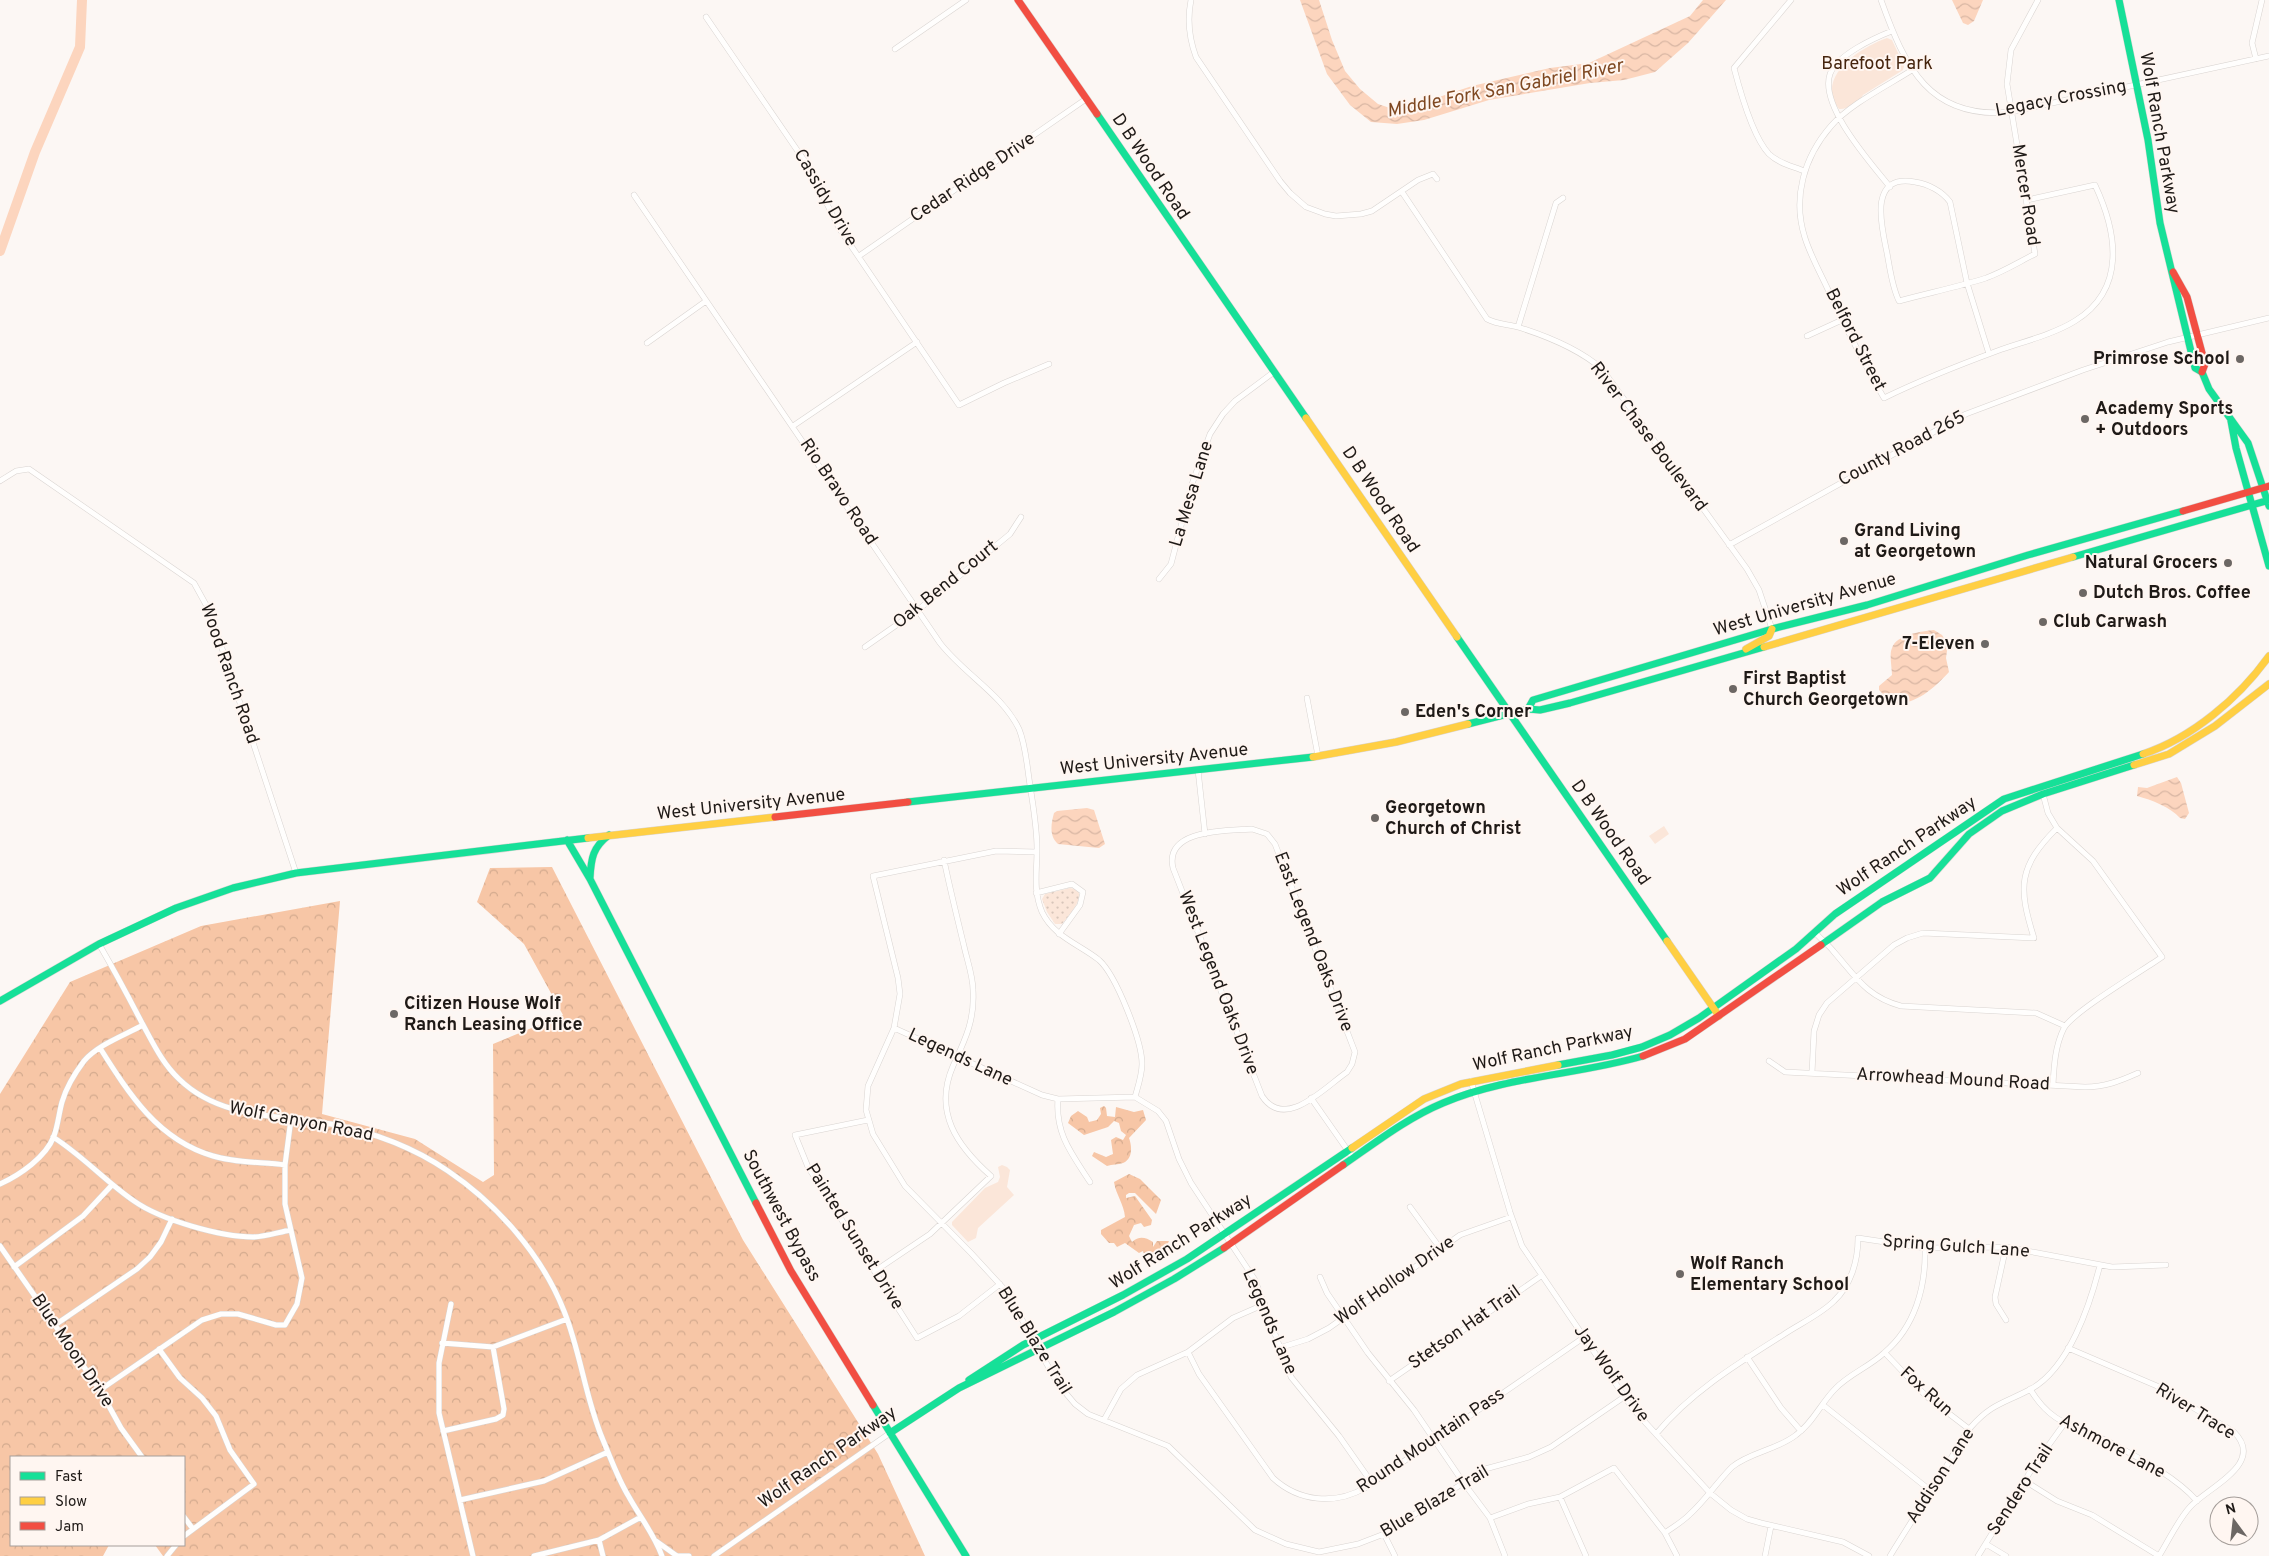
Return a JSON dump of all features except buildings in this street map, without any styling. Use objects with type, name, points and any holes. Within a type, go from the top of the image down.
[{"type":"street","points":[[895,49],[966,0]]},
{"type":"street","name":"D B Wood Road","points":[[1018,0],[1719,1016]]},
{"type":"street","points":[[1192,0],[1188,23],[1196,57],[1280,181],[1306,207],[1325,214],[1353,216],[1372,211],[1418,180],[1433,174],[1437,179]]},
{"type":"street","points":[[1791,0],[1734,68],[1743,98],[1762,144],[1776,160],[1804,171]]},
{"type":"street","name":"Legacy Crossing","points":[[1881,0],[1892,31],[1912,70],[1923,85],[1952,105],[1987,114],[2011,112],[2269,56]]},
{"type":"street","name":"Mercer Road","points":[[1890,187],[1881,199],[1879,212],[1895,292],[1899,301],[1998,274],[2035,254],[2006,84],[2012,50],[2038,0]]},
{"type":"street","name":"Wolf Ranch Parkway","points":[[2119,0],[2148,140],[2160,223],[2195,368],[2202,372],[2209,389],[2248,443],[2266,487],[2268,502]]},
{"type":"street","points":[[2256,59],[2252,43],[2262,0]]},
{"type":"street","name":"Cassidy Drive","points":[[706,17],[808,166],[834,220],[959,405],[1004,382],[1049,364]]},
{"type":"street","points":[[1892,31],[1868,42],[1842,59],[1830,74],[1828,84],[1829,96],[1858,145],[1890,187],[1901,182],[1919,182],[1944,194],[1952,207],[1967,283],[1989,354]]},
{"type":"street","name":"Belford Street","points":[[1912,70],[1840,117],[1819,141],[1810,154],[1804,171],[1800,209],[1806,240],[1857,352],[1884,398],[1923,380],[1989,354],[2063,328],[2090,310],[2100,297],[2109,282],[2114,251],[2104,203],[2095,185],[2027,200]]},
{"type":"street","name":"Cedar Ridge Drive","points":[[859,256],[1086,99]]},
{"type":"street","name":"River Chase Boulevard","points":[[1402,192],[1480,310],[1492,322],[1518,327],[1579,352],[1602,369],[1747,569],[1759,590],[1772,629]]},
{"type":"street","name":"Rio Bravo Road","points":[[634,195],[949,654],[990,692],[1013,719],[1020,731],[1025,750],[1037,852],[1036,893]]},
{"type":"street","points":[[1518,327],[1556,205],[1563,198]]},
{"type":"street","name":"Wolf Ranch Parkway","points":[[2173,271],[2187,297],[2198,335],[2205,364],[2202,372]]},
{"type":"street","points":[[647,343],[706,301]]},
{"type":"street","name":"County Road 265","points":[[1729,545],[1949,422],[2083,370],[2188,337],[2269,318]]},
{"type":"street","points":[[1807,336],[1842,320]]},
{"type":"street","points":[[794,426],[917,342]]},
{"type":"street","name":"La Mesa Lane","points":[[1159,579],[1171,564],[1191,490],[1210,434],[1223,414],[1235,401],[1274,372]]},
{"type":"street","name":"Wolf Ranch Parkway","points":[[2230,418],[2236,448],[2269,566]]},
{"type":"street","name":"Wood Ranch Road","points":[[0,480],[16,471],[29,468],[194,583],[210,612],[296,873]]},
{"type":"street","name":"West University Avenue","points":[[1528,709],[1533,700],[2266,487]]},
{"type":"street","name":"West University Avenue","points":[[0,1001],[99,944],[176,908],[233,888],[296,873],[610,835],[1318,756],[1396,742],[1528,709],[1540,710],[1570,703],[2252,505],[2268,502]]},
{"type":"street","name":"Oak Bend Court","points":[[865,647],[918,610],[1010,534],[1020,517]]},
{"type":"street","points":[[1813,632],[1822,621],[1849,609]]},
{"type":"street","points":[[1735,654],[1769,636],[1772,629]]},
{"type":"street","name":"Wolf Ranch Parkway","points":[[959,1388],[976,1374],[1034,1340],[1152,1280],[1226,1235],[1415,1104],[1441,1091],[1471,1081],[1632,1050],[1674,1032],[1713,1008],[1796,949],[1835,914],[1999,802],[2040,786],[2162,747],[2185,734],[2255,674],[2269,656]]},
{"type":"street","name":"Wolf Ranch Parkway","points":[[714,1556],[890,1433],[959,1388],[1149,1293],[1231,1243],[1353,1158],[1425,1111],[1474,1091],[1634,1060],[1676,1044],[1882,902],[1930,878],[1966,836],[2002,811],[2043,794],[2155,759],[2185,745],[2215,726],[2269,684]]},
{"type":"street","points":[[1307,698],[1318,756]]},
{"type":"street","points":[[2208,716],[2215,726]]},
{"type":"street","points":[[1198,770],[1205,834]]},
{"type":"street","points":[[2040,786],[2048,813],[2057,828],[2093,861],[2162,957],[2093,1003],[2065,1026],[2054,1060],[2052,1085]]},
{"type":"street","points":[[1812,1073],[1814,1031],[1827,1003],[1894,945],[1923,933],[2034,938],[2027,916],[2023,886],[2028,864],[2037,848],[2057,828]]},
{"type":"street","name":"East Legend Oaks Drive","points":[[1205,834],[1258,830],[1270,836],[1275,845],[1354,1045],[1354,1058],[1347,1072],[1311,1098]]},
{"type":"street","name":"West Legend Oaks Drive","points":[[1205,834],[1188,838],[1179,843],[1172,852],[1172,863],[1262,1096],[1270,1105],[1287,1110],[1299,1106],[1311,1098]]},
{"type":"street","name":"Southwest Bypass","points":[[590,879],[593,847],[610,835]]},
{"type":"street","name":"Southwest Bypass","points":[[567,840],[590,879],[791,1271],[966,1556]]},
{"type":"street","points":[[875,1271],[930,1234],[990,1176],[963,1148],[951,1129],[948,1117],[948,1084],[970,1029],[973,990],[944,860],[996,851],[1037,852]]},
{"type":"street","name":"Blue Blaze Trail","points":[[944,860],[873,876],[900,986],[900,1002],[894,1028],[868,1086],[868,1120],[873,1134],[905,1186],[1000,1284],[1068,1397],[1088,1414],[1168,1446],[1255,1530],[1286,1544],[1319,1554],[1358,1544],[1384,1534],[1485,1468],[1529,1457],[1551,1447],[1624,1397]]},
{"type":"street","points":[[1059,934],[1080,904],[1083,892],[1072,884],[1036,893],[1043,913],[1059,934],[1101,962],[1116,984],[1141,1058],[1141,1071],[1135,1097]]},
{"type":"street","points":[[1816,932],[1856,979],[1876,997],[1901,1006],[2036,1012],[2065,1026]]},
{"type":"street","name":"Wolf Canyon Road","points":[[99,944],[169,1068],[178,1079],[199,1095],[234,1110],[330,1124],[373,1135],[415,1152],[447,1170],[478,1193],[508,1223],[549,1279],[567,1319],[592,1414],[624,1488],[656,1541],[662,1556]]},
{"type":"street","points":[[0,1184],[12,1179],[29,1166],[54,1138],[62,1100],[73,1077],[85,1059],[100,1048],[144,1025]]},
{"type":"street","name":"Legends Lane","points":[[894,1028],[1028,1090],[1058,1099],[1135,1097],[1152,1106],[1166,1121],[1186,1174],[1255,1280],[1287,1370],[1339,1436],[1372,1483]]},
{"type":"street","points":[[100,1048],[128,1092],[149,1118],[166,1133],[188,1147],[214,1157],[285,1165]]},
{"type":"street","name":"Arrowhead Mound Road","points":[[1769,1061],[1785,1072],[2099,1087],[2138,1073]]},
{"type":"street","name":"Jay Wolf Drive","points":[[1471,1081],[1511,1217],[1525,1252],[1624,1397],[1710,1493],[1732,1510],[1747,1519],[1771,1526],[1843,1542],[1869,1556]]},
{"type":"street","points":[[1311,1098],[1353,1158]]},
{"type":"street","points":[[1058,1099],[1057,1110],[1060,1130],[1090,1182]]},
{"type":"street","points":[[100,1390],[202,1320],[221,1314],[238,1314],[285,1326],[297,1304],[302,1278],[284,1204],[285,1165],[291,1119]]},
{"type":"street","name":"Painted Sunset Drive","points":[[868,1120],[795,1136],[808,1167],[917,1338],[959,1316],[1000,1284]]},
{"type":"street","points":[[54,1138],[75,1151],[112,1185],[135,1202],[160,1216],[230,1236],[256,1237],[291,1230]]},
{"type":"street","points":[[14,1267],[83,1216],[112,1185]]},
{"type":"street","points":[[1410,1207],[1440,1248]]},
{"type":"street","name":"Wolf Hollow Drive","points":[[1280,1348],[1319,1334],[1440,1248],[1470,1230],[1511,1217]]},
{"type":"street","points":[[55,1325],[137,1269],[162,1242],[172,1219]]},
{"type":"street","name":"Spring Gulch Lane","points":[[1656,1434],[1679,1408],[1726,1371],[1834,1302],[1851,1276],[1858,1249],[1858,1238],[1925,1248],[2006,1247],[2124,1268],[2166,1265]]},
{"type":"street","name":"Blue Moon Drive","points":[[0,1246],[100,1390],[121,1428],[141,1456]]},
{"type":"street","points":[[2006,1247],[1995,1297],[1996,1304],[2006,1320]]},
{"type":"street","points":[[1664,1533],[1689,1516],[1732,1468],[1743,1460],[1783,1443],[1801,1431],[1845,1380],[1885,1353],[1910,1320],[1920,1298],[1926,1269],[1925,1248]]},
{"type":"street","name":"Addison Lane","points":[[1890,1556],[1969,1429],[1993,1407],[2030,1389],[2046,1377],[2068,1348],[2093,1294],[2100,1265]]},
{"type":"street","name":"Stetson Hat Trail","points":[[1389,1381],[1541,1276]]},
{"type":"street","points":[[1320,1277],[1327,1293],[1368,1354],[1414,1410],[1490,1518],[1505,1556]]},
{"type":"street","points":[[451,1304],[442,1343],[438,1385],[439,1413],[473,1556]]},
{"type":"street","points":[[1104,1420],[1116,1396],[1132,1379],[1145,1371],[1188,1352],[1233,1318],[1265,1304]]},
{"type":"street","points":[[442,1343],[493,1347],[567,1319]]},
{"type":"street","name":"Round Mountain Pass","points":[[1188,1352],[1199,1374],[1265,1469],[1278,1483],[1302,1496],[1326,1499],[1348,1496],[1372,1483],[1583,1338]]},
{"type":"street","points":[[443,1431],[496,1419],[503,1415],[504,1409],[493,1347]]},
{"type":"street","name":"River Trace","points":[[2068,1348],[2157,1386],[2237,1435],[2242,1442],[2244,1452],[2240,1464],[2197,1500],[2186,1512],[2159,1556]]},
{"type":"street","points":[[159,1349],[180,1378],[202,1398],[216,1416],[230,1450],[254,1484],[185,1535]]},
{"type":"street","name":"Fox Run","points":[[1885,1353],[1926,1396],[1969,1429]]},
{"type":"street","points":[[1747,1357],[1781,1408],[1801,1431]]},
{"type":"street","name":"Ashmore Lane","points":[[2030,1389],[2046,1412],[2064,1424],[2117,1447],[2175,1481],[2197,1500]]},
{"type":"street","points":[[1823,1405],[1931,1491]]},
{"type":"street","name":"Sendero Trail","points":[[1978,1556],[2025,1481],[2064,1424]]},
{"type":"street","points":[[460,1500],[544,1481],[608,1452]]},
{"type":"street","points":[[1490,1518],[1528,1504],[1560,1496],[1614,1468],[1664,1533],[1677,1556]]},
{"type":"street","points":[[2025,1481],[2057,1501],[2092,1515],[2159,1556]]},
{"type":"street","points":[[1560,1496],[1586,1556]]},
{"type":"street","points":[[534,1556],[599,1540],[641,1517]]},
{"type":"street","points":[[185,1518],[193,1529]]},
{"type":"street","points":[[1765,1556],[1771,1526]]},
{"type":"street","points":[[1384,1534],[1396,1556]]},
{"type":"street","points":[[599,1540],[603,1556]]},
{"type":"street","name":"Wolf Canyon Road","points":[[656,1541],[678,1556]]},
{"type":"street","points":[[1986,1544],[2006,1556]]},
{"type":"street","points":[[167,1556],[175,1546]]},
{"type":"street","points":[[678,1556],[689,1556]]},
{"type":"green space","name":"Barefoot Park","points":[[1887,38],[1892,40],[1904,66],[1903,70],[1863,95],[1852,105],[1839,109],[1833,97],[1832,86],[1836,75],[1844,65],[1865,48]]},
{"type":"green space","points":[[1664,826],[1669,834],[1655,844],[1649,836]]},
{"type":"green space","points":[[552,867],[743,1240],[878,1454],[925,1556],[163,1556],[156,1546],[185,1546],[185,1456],[10,1456],[10,1546],[108,1546],[103,1556],[0,1556],[0,1094],[70,982],[201,926],[340,901],[322,1114],[415,1139],[483,1182],[494,1175],[493,1044],[563,1015],[524,944],[477,902],[490,868]]},
{"type":"green space","points":[[1070,888],[1078,890],[1079,899],[1062,924],[1055,924],[1047,912],[1042,899],[1045,894]]},
{"type":"green space","points":[[1104,1106],[1107,1116],[1115,1117],[1116,1107],[1134,1112],[1143,1110],[1146,1120],[1129,1138],[1131,1148],[1129,1159],[1121,1164],[1107,1166],[1092,1156],[1094,1152],[1106,1157],[1113,1154],[1111,1140],[1116,1137],[1123,1140],[1126,1135],[1121,1131],[1119,1123],[1114,1121],[1108,1127],[1084,1135],[1068,1123],[1071,1116],[1078,1111],[1087,1117],[1089,1122],[1097,1120],[1101,1114],[1100,1108]]},
{"type":"green space","points":[[1002,1165],[1010,1170],[1007,1187],[1014,1195],[978,1228],[976,1238],[968,1242],[952,1225],[952,1222],[985,1188],[998,1182],[1000,1177],[998,1167]]},
{"type":"green space","points":[[1129,1174],[1140,1179],[1161,1200],[1156,1214],[1135,1193],[1126,1195],[1126,1198],[1135,1196],[1152,1220],[1151,1225],[1144,1227],[1141,1223],[1134,1225],[1129,1236],[1132,1242],[1140,1238],[1147,1239],[1153,1242],[1153,1247],[1157,1241],[1169,1241],[1163,1253],[1151,1257],[1144,1254],[1143,1251],[1139,1253],[1125,1243],[1117,1247],[1114,1243],[1109,1243],[1101,1234],[1101,1230],[1125,1217],[1114,1182]]},
{"type":"water","points":[[1300,0],[1319,0],[1332,40],[1345,71],[1360,89],[1378,104],[1390,108],[1430,100],[1472,86],[1550,68],[1589,63],[1690,16],[1703,0],[1726,0],[1688,43],[1655,72],[1624,80],[1590,83],[1489,100],[1424,120],[1397,124],[1371,122],[1350,105],[1327,74]]},
{"type":"water","points":[[1952,0],[1983,0],[1974,21],[1968,25],[1963,23]]},
{"type":"water","points":[[1934,630],[1942,635],[1948,644],[1946,658],[1949,672],[1931,690],[1917,698],[1893,704],[1879,690],[1879,686],[1892,675],[1891,654],[1894,644],[1910,634]]},
{"type":"water","points":[[2177,777],[2181,783],[2189,813],[2185,819],[2180,818],[2160,804],[2137,796],[2138,787],[2147,788]]},
{"type":"water","points":[[1087,808],[1094,810],[1105,844],[1099,848],[1058,844],[1052,834],[1054,813],[1057,811]]},
{"type":"waterway","name":"Middle Fork San Gabriel River","points":[[0,251],[35,152],[80,47],[82,0]]},
{"type":"traffic: fast","points":[[2119,0],[2148,140],[2160,223],[2195,368],[2202,372],[2209,389],[2248,443],[2269,506]]},
{"type":"traffic: fast","points":[[1097,114],[1306,418]]},
{"type":"traffic: fast","points":[[2231,421],[2236,448],[2269,566]]},
{"type":"traffic: fast","points":[[2073,557],[2269,500]]},
{"type":"traffic: fast","points":[[1528,709],[1533,700],[1772,629],[1867,605],[2028,555],[2183,511]]},
{"type":"traffic: fast","points":[[1457,637],[1667,941]]},
{"type":"traffic: fast","points":[[1468,724],[1528,709],[1540,710],[1570,703],[1764,647]]},
{"type":"traffic: fast","points":[[1558,1065],[1612,1055],[1642,1047],[1670,1035],[1699,1018],[1796,949],[1835,914],[2004,799],[2143,754]]},
{"type":"traffic: fast","points":[[908,802],[1313,757]]},
{"type":"traffic: fast","points":[[1821,945],[1882,902],[1930,878],[1969,834],[2002,811],[2043,794],[2134,765]]},
{"type":"traffic: fast","points":[[590,878],[591,865],[596,849],[609,835]]},
{"type":"traffic: fast","points":[[0,1001],[99,944],[176,908],[233,888],[296,873],[588,838]]},
{"type":"traffic: fast","points":[[567,840],[590,879],[756,1203]]},
{"type":"traffic: fast","points":[[1343,1165],[1391,1131],[1417,1116],[1467,1094],[1517,1081],[1593,1068],[1643,1056]]},
{"type":"traffic: fast","points":[[969,1380],[1023,1345],[1123,1295],[1187,1259],[1352,1148]]},
{"type":"traffic: fast","points":[[890,1433],[959,1388],[1114,1312],[1174,1279],[1224,1248]]},
{"type":"traffic: fast","points":[[873,1405],[966,1556]]},
{"type":"traffic: slow","points":[[1306,418],[1457,637]]},
{"type":"traffic: slow","points":[[1764,647],[2073,557]]},
{"type":"traffic: slow","points":[[1746,649],[1769,636],[1772,629]]},
{"type":"traffic: slow","points":[[2143,754],[2179,738],[2213,715],[2244,687],[2269,656]]},
{"type":"traffic: slow","points":[[2134,765],[2169,754],[2215,726],[2269,684]]},
{"type":"traffic: slow","points":[[1313,757],[1396,742],[1468,724]]},
{"type":"traffic: slow","points":[[588,838],[775,817]]},
{"type":"traffic: slow","points":[[1667,941],[1719,1016]]},
{"type":"traffic: slow","points":[[1352,1148],[1424,1099],[1461,1084],[1558,1065]]},
{"type":"traffic: jam","points":[[1018,0],[1097,114]]},
{"type":"traffic: jam","points":[[2173,272],[2187,297],[2205,364],[2202,372]]},
{"type":"traffic: jam","points":[[2183,511],[2269,486]]},
{"type":"traffic: jam","points":[[775,817],[908,802]]},
{"type":"traffic: jam","points":[[1643,1056],[1685,1039],[1821,945]]},
{"type":"traffic: jam","points":[[1224,1248],[1343,1165]]},
{"type":"traffic: jam","points":[[756,1203],[791,1271],[873,1405]]},
{"type":"place","name":"Primrose School","points":[[2240,359]]},
{"type":"place","name":"Academy Sports + Outdoors","points":[[2085,419]]},
{"type":"place","name":"Grand Living at Georgetown","points":[[1844,541]]},
{"type":"place","name":"Natural Grocers","points":[[2228,563]]},
{"type":"place","name":"Dutch Bros. Coffee","points":[[2083,593]]},
{"type":"place","name":"Club Carwash","points":[[2043,622]]},
{"type":"place","name":"7-Eleven","points":[[1985,644]]},
{"type":"place","name":"First Baptist Church Georgetown","points":[[1733,689]]},
{"type":"place","name":"Eden's Corner","points":[[1405,712]]},
{"type":"place","name":"Georgetown Church of Christ","points":[[1375,818]]},
{"type":"place","name":"Citizen House Wolf Ranch Leasing Office","points":[[394,1014]]},
{"type":"place","name":"Wolf Ranch Elementary School","points":[[1680,1274]]}]
